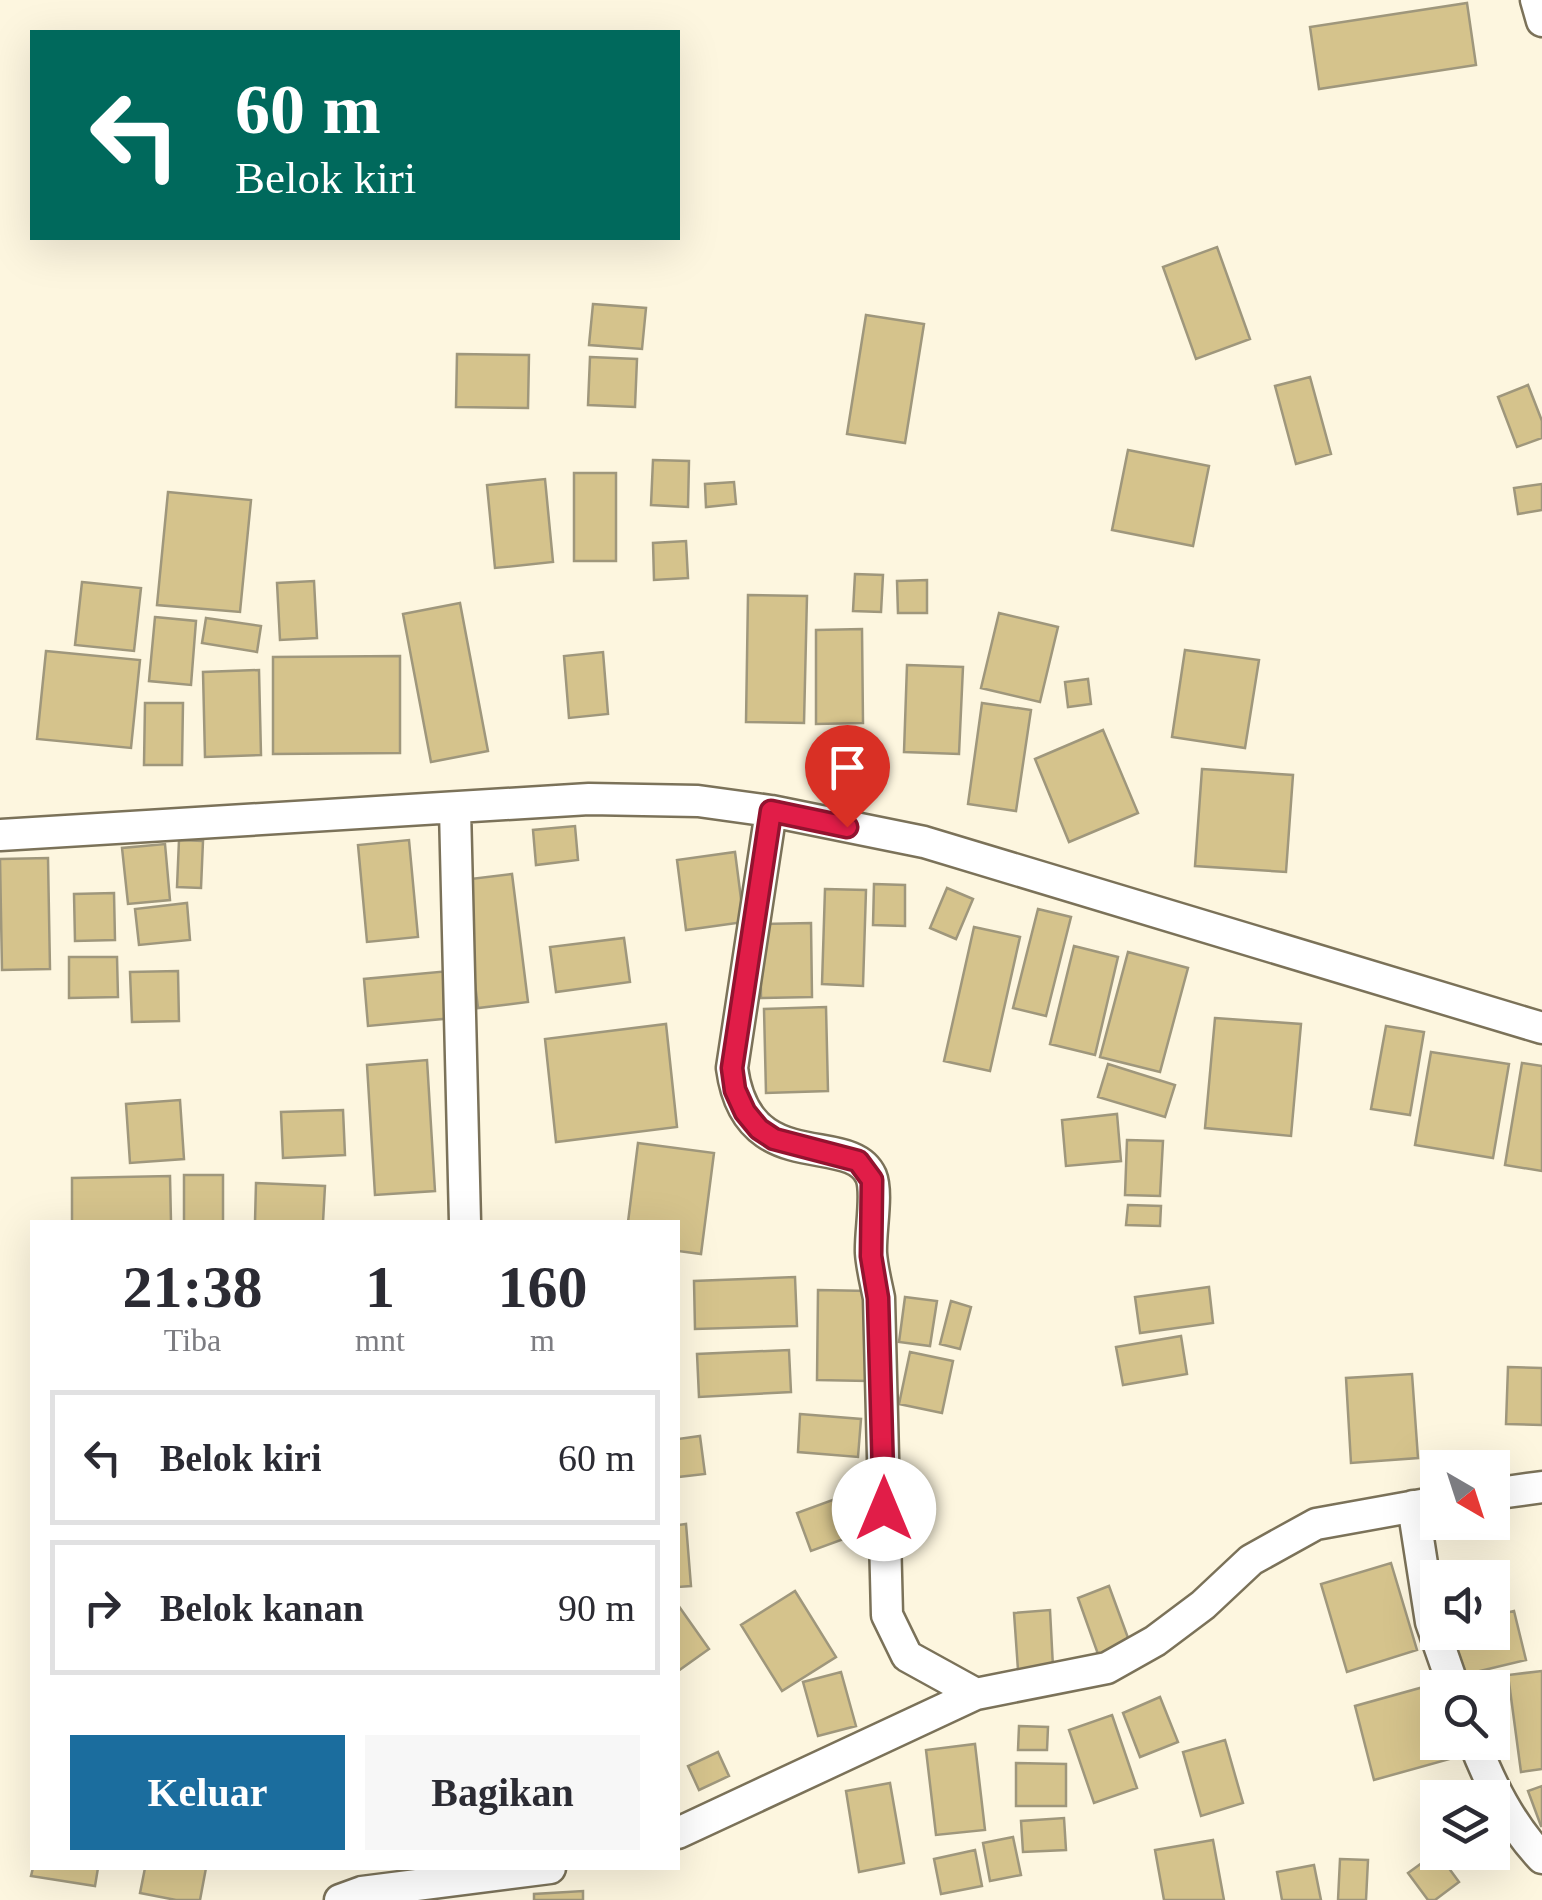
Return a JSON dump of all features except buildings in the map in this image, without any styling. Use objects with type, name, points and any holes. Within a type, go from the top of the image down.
[{"type":"street","points":[[1536,0],[1542,21]]},
{"type":"street","points":[[0,835],[589,799],[698,801],[771,811],[924,842],[1542,1028]]},
{"type":"street","points":[[455,808],[465,1220]]},
{"type":"street","points":[[771,811],[732,1068],[735,1090],[745,1112],[774,1139],[858,1161],[872,1180],[871,1256],[881,1352],[887,1615],[908,1656],[976,1694]]},
{"type":"street","points":[[1510,1491],[1542,1486]]},
{"type":"street","points":[[680,1832],[976,1694],[1107,1668],[1179,1623],[1252,1560],[1316,1524],[1420,1505]]},
{"type":"street","points":[[1427,1540],[1431,1622],[1448,1670]]},
{"type":"street","points":[[1481,1760],[1492,1787],[1525,1840],[1542,1858]]},
{"type":"street","points":[[340,1900],[362,1892],[534,1870]]},
{"type":"route","points":[[847,827],[771,811],[732,1068],[735,1090],[745,1112],[759,1129],[774,1139],[858,1161],[872,1180],[871,1256],[878,1298],[884,1509]]}]
